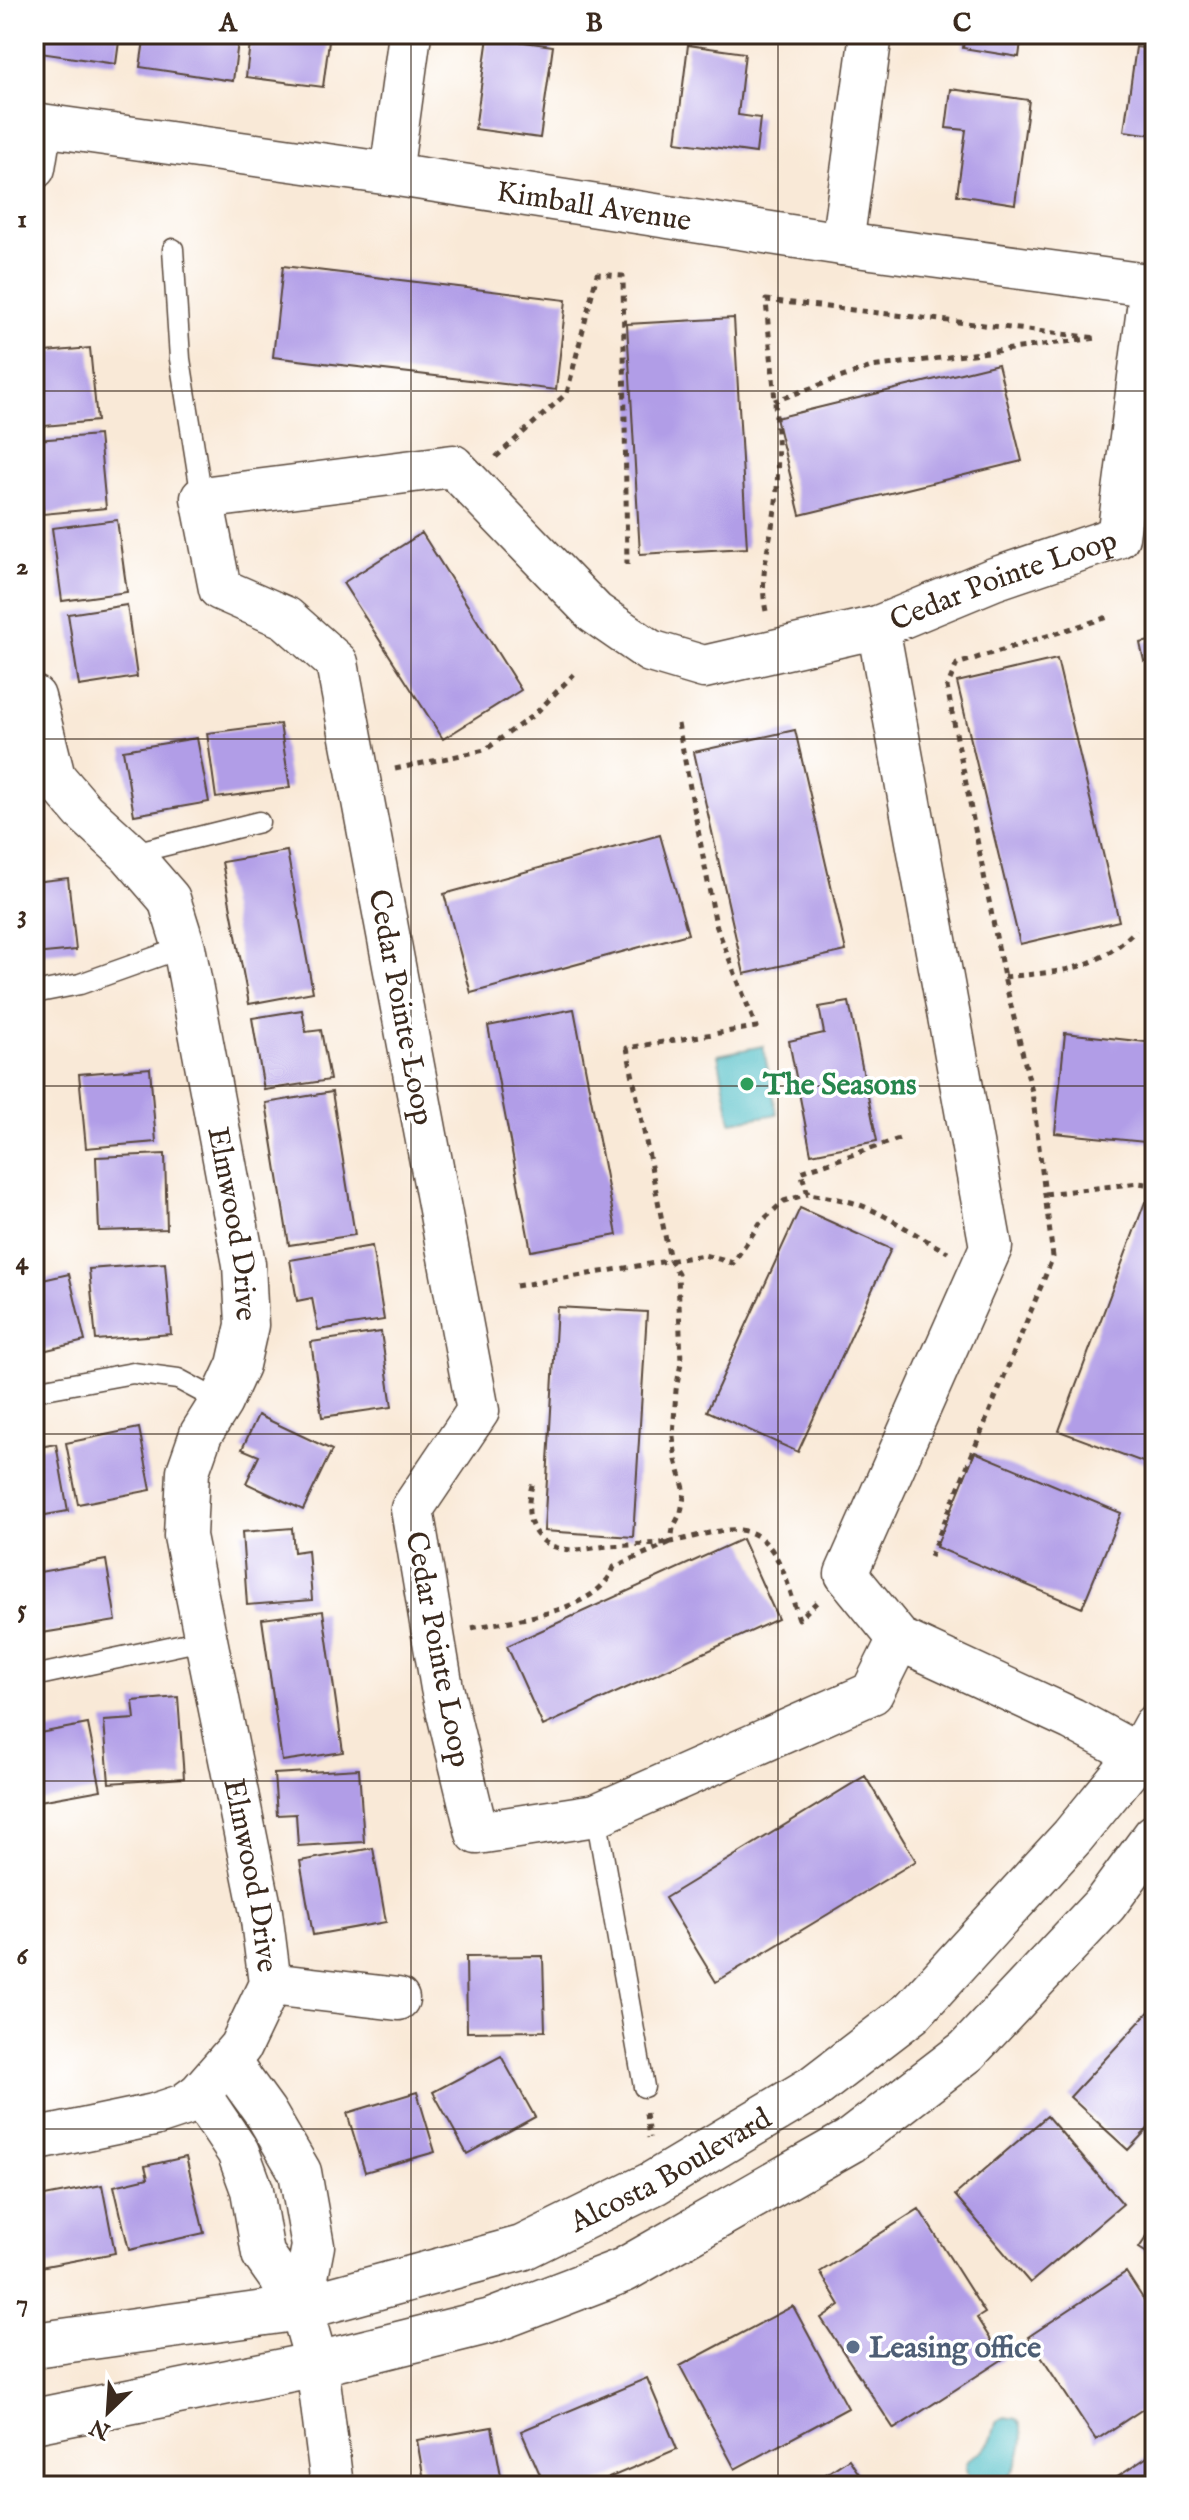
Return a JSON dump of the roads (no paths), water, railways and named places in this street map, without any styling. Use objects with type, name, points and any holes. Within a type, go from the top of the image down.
[{"type":"main road","name":"Alcosta Boulevard","points":[[34,2345],[301,2308],[522,2248],[654,2183],[813,2088],[912,2012],[1150,1748]]},
{"type":"main road","name":"Alcosta Boulevard","points":[[34,2421],[317,2364],[491,2321],[624,2270],[850,2141],[967,2051],[1105,1904],[1155,1836]]},
{"type":"street","points":[[391,174],[410,34]]},
{"type":"street","points":[[842,244],[871,34]]},
{"type":"street","points":[[34,168],[38,124]]},
{"type":"street","name":"Kimball Avenue","points":[[38,124],[391,174],[842,244],[1153,286]]},
{"type":"street","name":"Cedar Pointe Loop","points":[[878,627],[991,1247],[846,1574],[899,1639],[872,1693],[596,1815],[477,1833],[442,1688],[412,1509],[478,1411],[337,663],[286,618],[220,589],[202,498],[453,466],[595,613],[650,651],[704,667],[878,627],[994,579],[1118,537],[1153,286]]},
{"type":"street","name":"Elmwood Drive","points":[[34,697],[54,777],[83,811],[130,854],[169,899],[184,947],[244,1264],[247,1325],[238,1365],[221,1402],[201,1434],[188,1471],[185,1536],[261,1912],[270,1984],[240,2047],[199,2094],[184,2105],[154,2115],[34,2140]]},
{"type":"street","points":[[899,1639],[1072,1719],[1150,1748]]},
{"type":"street","points":[[270,1984],[398,1999]]},
{"type":"street","points":[[228,2061],[285,2143],[300,2172],[313,2246],[301,2308]]},
{"type":"street","points":[[199,2094],[238,2152],[252,2190],[263,2254],[301,2308],[317,2364],[332,2486]]},
{"type":"lane","points":[[173,249],[180,359],[202,498]]},
{"type":"lane","points":[[130,854],[259,822]]},
{"type":"lane","points":[[34,993],[80,984],[184,947]]},
{"type":"lane","points":[[34,1391],[133,1373],[178,1379],[221,1402]]},
{"type":"lane","points":[[34,1676],[207,1639]]},
{"type":"lane","points":[[596,1815],[644,2087]]},
{"type":"water","name":"The Seasons","points":[[763,1046],[777,1114],[731,1122],[718,1055]]},
{"type":"water","points":[[1005,2417],[1017,2419],[1021,2427],[1022,2445],[1017,2463],[1001,2486],[973,2486],[966,2468],[967,2462],[987,2446],[997,2421]]},
{"type":"place","name":"The Seasons","points":[[747,1084]]},
{"type":"place","name":"Leasing office","points":[[853,2347]]}]
